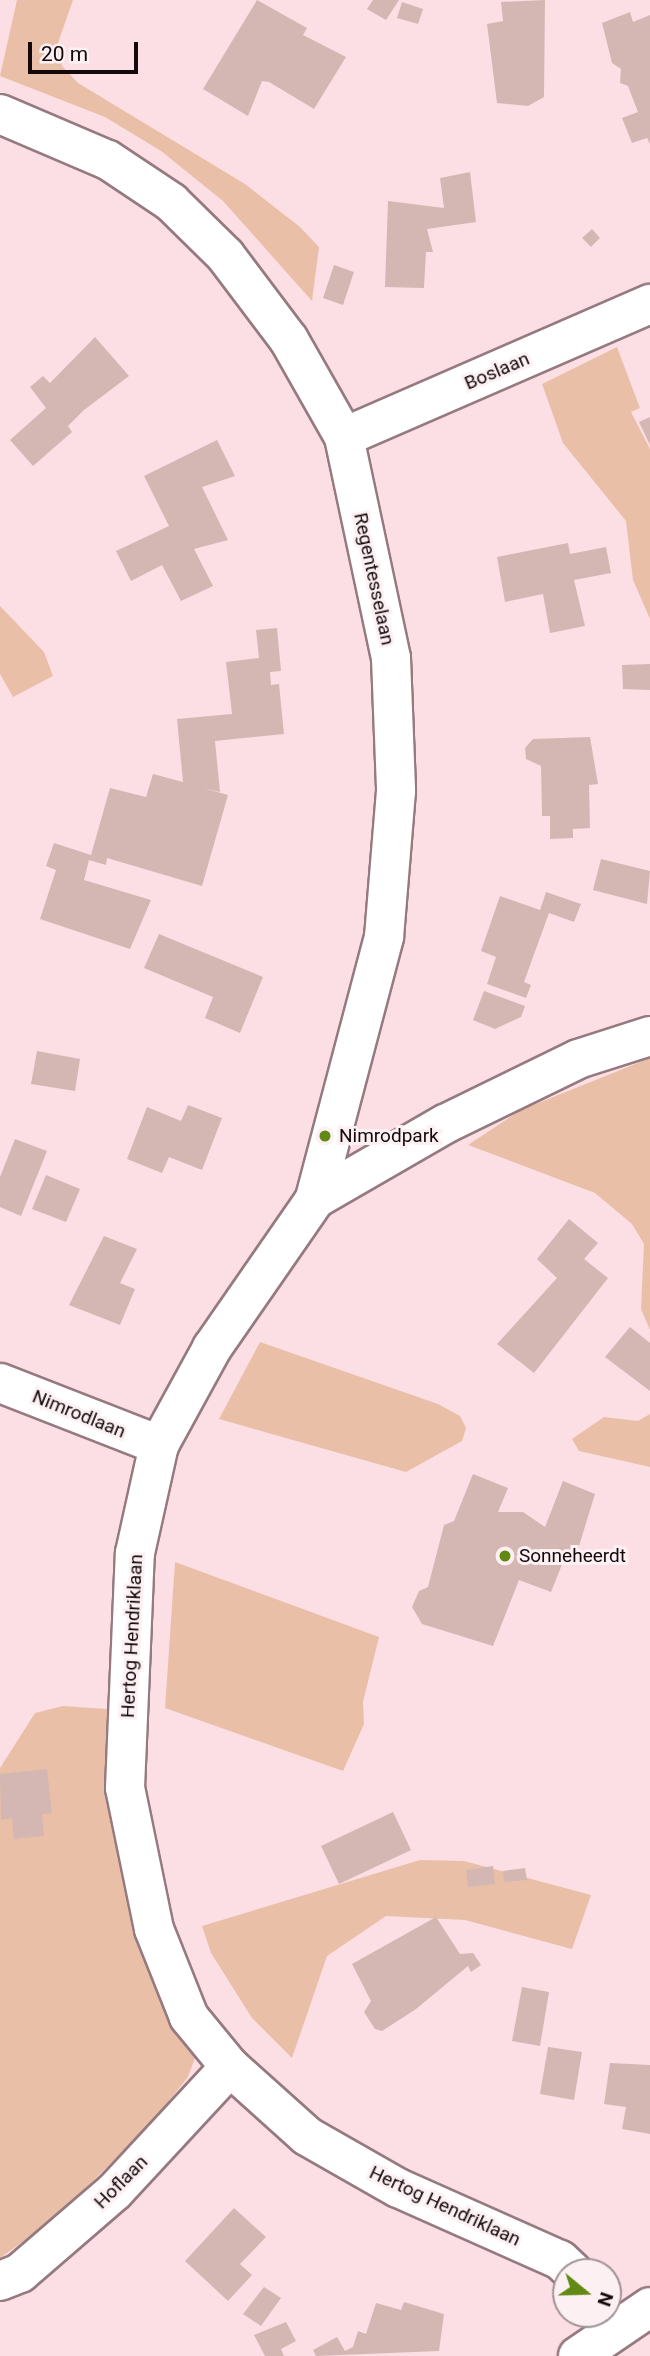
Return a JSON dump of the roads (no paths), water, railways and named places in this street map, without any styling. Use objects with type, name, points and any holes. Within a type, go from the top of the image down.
[{"type":"street","name":"Regentesselaan","points":[[0,114],[108,160],[171,202],[225,255],[273,318],[344,437],[391,658],[396,791],[384,937],[315,1199]]},
{"type":"street","name":"Boslaan","points":[[344,437],[650,304]]},
{"type":"street","name":"Hertog Hendriklaan","points":[[556,2258],[398,2188],[307,2136],[230,2067],[189,2017],[154,1929],[125,1788],[135,1553],[159,1446],[212,1348],[315,1199],[444,1124],[578,1059],[650,1036]]},
{"type":"street","name":"Nimrodlaan","points":[[0,1383],[159,1446]]},
{"type":"street","name":"Hoflaan","points":[[0,2281],[20,2273],[115,2191],[230,2067]]},
{"type":"street","points":[[622,2316],[650,2307]]},
{"type":"street","points":[[578,2356],[603,2328]]},
{"type":"place","name":"Nimrodpark","points":[[325,1136]]},
{"type":"place","name":"Sonneheerdt","points":[[505,1556]]}]
